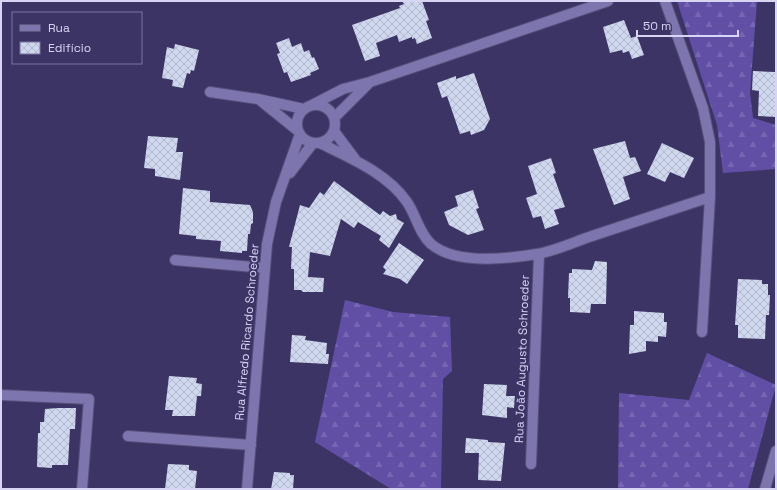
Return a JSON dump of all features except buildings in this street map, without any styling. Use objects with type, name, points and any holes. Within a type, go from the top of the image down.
[{"type":"street","points":[[299,132],[297,118],[307,108],[343,89],[370,82],[608,1]]},
{"type":"street","points":[[665,1],[708,126],[711,162],[710,197],[702,332]]},
{"type":"street","points":[[334,118],[370,82]]},
{"type":"street","points":[[210,92],[307,108],[316,105],[327,108],[334,118],[334,131],[358,162]]},
{"type":"street","points":[[258,99],[299,132],[303,139],[317,143],[358,162],[391,184],[407,202],[422,233],[430,243],[441,250],[460,256],[484,259],[539,254],[710,197]]},
{"type":"street","points":[[317,143],[326,140],[334,131]]},
{"type":"street","name":"Rua Alfredo Ricardo Schroeder","points":[[247,489],[264,268],[271,220],[276,202],[285,180],[299,132]]},
{"type":"street","name":"Rua Alfredo Ricardo Schroeder","points":[[285,180],[317,143]]},
{"type":"street","name":"Rua João Augusto Schroeder","points":[[531,464],[539,254]]},
{"type":"street","points":[[175,260],[264,268]]},
{"type":"street","points":[[1,395],[89,399],[82,489]]},
{"type":"street","points":[[128,436],[251,445]]},
{"type":"street","points":[[765,489],[776,451]]},
{"type":"green space","points":[[677,1],[757,1],[750,93],[753,118],[776,125],[776,169],[723,173],[717,125]]},
{"type":"green space","points":[[345,300],[393,312],[450,317],[452,371],[443,379],[441,489],[391,489],[315,442]]},
{"type":"green space","points":[[707,353],[776,385],[748,489],[618,489],[619,393],[689,400]]}]
